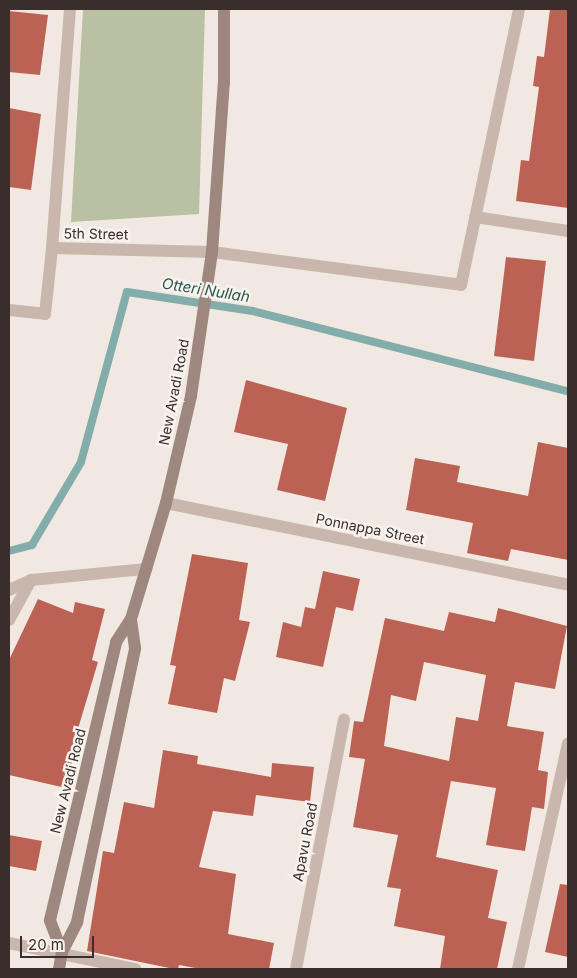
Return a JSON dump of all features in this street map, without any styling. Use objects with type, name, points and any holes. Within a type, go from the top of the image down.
[{"type":"main road","points":[[212,252],[224,82],[224,9]]},
{"type":"main road","name":"New Avadi Road","points":[[62,952],[50,920],[116,642],[131,619],[166,503],[191,396],[212,252]]},
{"type":"main road","name":"New Avadi Road","points":[[59,969],[62,952],[77,922],[135,648],[131,619]]},
{"type":"street","points":[[52,248],[70,9]]},
{"type":"street","points":[[519,9],[475,217],[568,231]]},
{"type":"street","name":"5th Street","points":[[9,310],[45,314],[52,248],[212,252],[460,286],[475,217]]},
{"type":"street","name":"Ponnappa Street","points":[[166,503],[568,585]]},
{"type":"street","points":[[9,590],[31,580],[146,569]]},
{"type":"street","points":[[9,620],[31,580]]},
{"type":"street","name":"Apavu Road","points":[[296,969],[344,720]]},
{"type":"street","points":[[518,969],[568,742]]},
{"type":"street","points":[[9,943],[62,952],[135,969]]},
{"type":"green space","points":[[83,9],[205,9],[199,214],[71,222]]},
{"type":"building","points":[[550,9],[568,9],[568,208],[516,201],[521,160],[529,161],[539,87],[533,86],[537,56],[544,57]]},
{"type":"building","points":[[9,11],[48,15],[40,75],[9,72]]},
{"type":"building","points":[[9,108],[41,114],[31,190],[9,187]]},
{"type":"building","points":[[506,257],[546,261],[534,361],[494,356]]},
{"type":"building","points":[[246,380],[347,408],[325,501],[277,490],[288,444],[234,432]]},
{"type":"building","points":[[538,442],[568,448],[568,560],[511,549],[508,561],[467,553],[473,523],[406,510],[415,458],[460,466],[457,482],[528,496]]},
{"type":"building","points":[[192,554],[248,563],[239,620],[250,622],[235,681],[224,678],[217,713],[168,704],[176,666],[170,665]]},
{"type":"building","points":[[323,571],[360,579],[353,611],[336,607],[323,667],[276,657],[283,622],[301,627],[305,607],[315,609]]},
{"type":"building","points":[[38,599],[73,613],[75,602],[105,609],[92,660],[98,662],[71,752],[74,753],[66,788],[9,775],[9,660]]},
{"type":"building","points":[[498,608],[567,626],[555,689],[515,682],[507,726],[544,732],[538,770],[548,772],[544,809],[532,807],[525,851],[486,845],[496,788],[451,781],[436,857],[498,870],[488,918],[507,922],[497,969],[440,969],[445,936],[394,926],[401,889],[387,887],[398,835],[353,827],[365,759],[349,757],[354,721],[363,722],[385,618],[444,631],[449,612],[495,622]],"holes":[[[424,662],[486,675],[478,721],[456,717],[449,761],[384,746],[391,695],[416,701]]]},
{"type":"building","points":[[163,750],[198,756],[197,764],[271,777],[272,763],[314,767],[310,802],[256,795],[253,816],[213,811],[199,867],[236,874],[228,934],[274,943],[269,969],[201,969],[179,965],[178,969],[174,969],[87,951],[103,851],[114,853],[124,802],[154,808]]},
{"type":"building","points":[[9,835],[42,841],[36,871],[9,866]]},
{"type":"building","points":[[560,884],[568,885],[568,957],[545,952]]},
{"type":"waterway","name":"Otteri Nullah","points":[[9,551],[32,545],[81,462],[127,292],[253,311],[568,391]]}]
